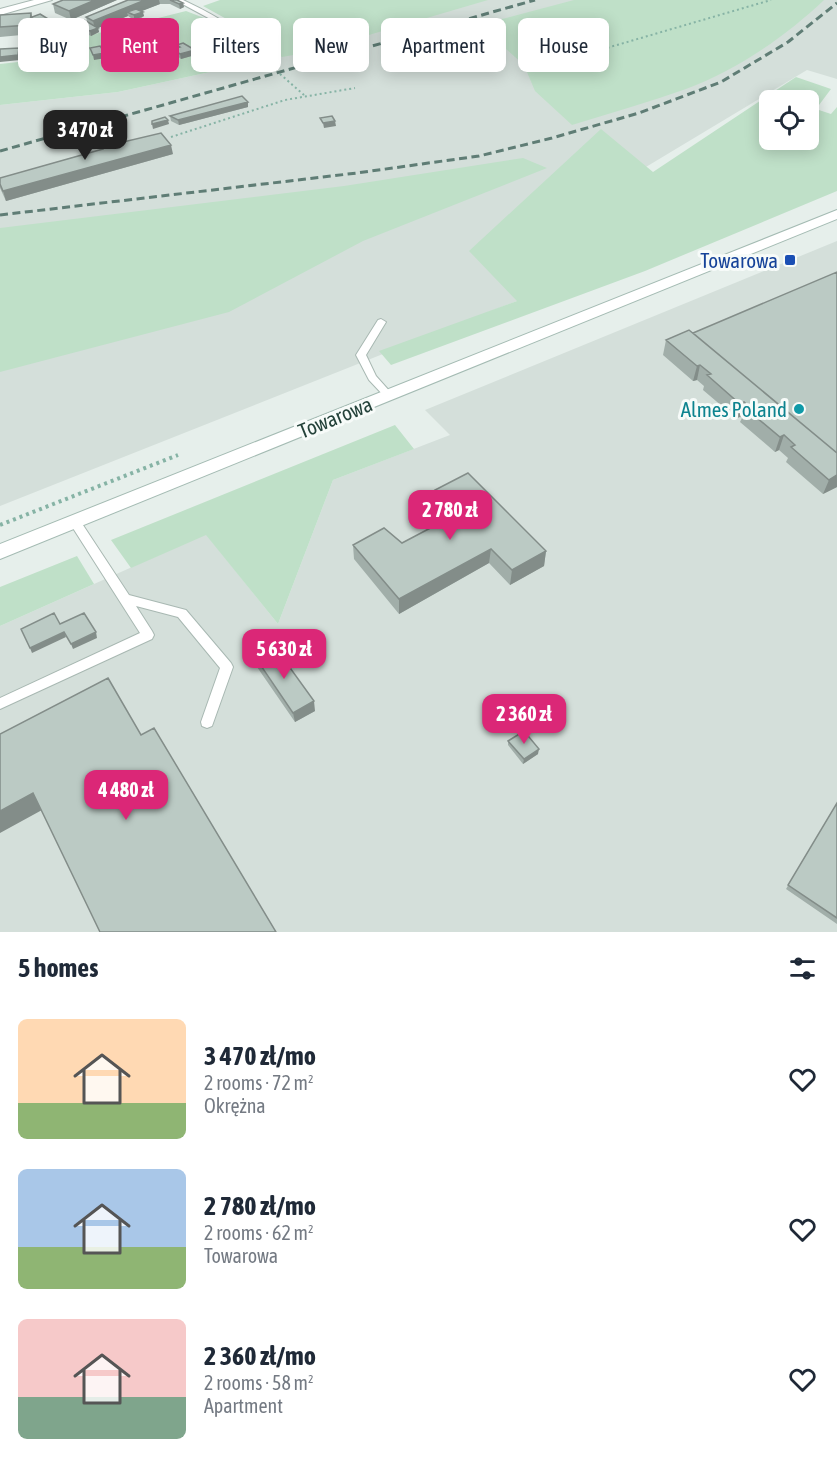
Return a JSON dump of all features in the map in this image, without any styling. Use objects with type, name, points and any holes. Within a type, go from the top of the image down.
[{"type":"main road","points":[[0,12],[47,0]]},
{"type":"main road","name":"Towarowa","points":[[0,552],[837,214]]},
{"type":"lane","points":[[178,0],[212,18]]},
{"type":"lane","points":[[381,322],[361,355],[372,378],[388,395]]},
{"type":"lane","points":[[0,704],[148,634],[75,522]]},
{"type":"lane","points":[[125,599],[182,613],[227,667],[207,722]]},
{"type":"path","points":[[609,47],[771,0]]},
{"type":"path","points":[[280,72],[304,95]]},
{"type":"path","points":[[171,137],[304,95],[355,88]]},
{"type":"shaded area","points":[[478,0],[837,0],[837,79],[807,70],[774,90],[759,90],[759,99],[586,203],[640,252],[0,506],[0,105],[118,92],[210,72],[281,72],[281,51],[293,48],[293,72],[369,72],[369,25],[381,22],[381,72],[506,72],[506,18],[398,18]]},
{"type":"shaded area","points":[[837,241],[837,932],[0,932],[0,626],[206,534],[278,624],[333,480],[450,435],[425,410]]},
{"type":"green space","points":[[220,0],[488,0],[427,18],[381,18],[381,31],[369,35],[369,18],[293,18],[293,55],[282,57],[281,18],[225,18],[203,6]]},
{"type":"green space","points":[[574,0],[824,0],[777,39],[724,72],[686,89],[572,125],[535,91],[527,72],[609,72],[609,18],[518,18],[518,60],[506,49],[506,18]]},
{"type":"green space","points":[[186,11],[204,18],[191,18],[191,72],[210,72],[118,92],[0,105],[0,64],[18,62],[18,72],[89,72],[89,35],[101,32],[101,72],[179,72],[179,18],[158,18]]},
{"type":"green space","points":[[796,77],[831,89],[819,105],[819,90],[776,90]]},
{"type":"green space","points":[[759,102],[759,150],[819,150],[819,110],[831,114],[837,107],[837,191],[645,271],[391,365],[379,351],[517,301],[469,251],[601,129],[653,172]]},
{"type":"green space","points":[[523,158],[547,168],[363,241],[229,312],[0,372],[0,228],[344,186]]},
{"type":"green space","points":[[395,425],[414,449],[333,480],[278,624],[206,535],[131,568],[111,540]]},
{"type":"green space","points":[[77,556],[94,584],[0,626],[0,587]]},
{"type":"building","points":[[63,0],[95,0],[69,11],[53,4]]},
{"type":"building","points":[[128,0],[145,0],[93,21],[86,17]]},
{"type":"building","points":[[170,0],[177,0],[183,3],[179,4]]},
{"type":"building","points":[[136,9],[143,12],[134,15],[127,12]]},
{"type":"building","points":[[31,13],[31,18],[18,18],[18,26],[0,27],[0,15]]},
{"type":"building","points":[[40,14],[47,18],[32,18]]},
{"type":"building","points":[[89,23],[98,28],[90,31]]},
{"type":"building","points":[[183,43],[191,48],[191,51],[180,54],[179,44]]},
{"type":"building","points":[[100,46],[101,54],[93,55],[90,48]]},
{"type":"building","points":[[18,48],[18,55],[0,57],[0,49]]},
{"type":"building","points":[[242,96],[248,102],[178,120],[170,116]]},
{"type":"building","points":[[332,116],[335,121],[323,123],[320,118]]},
{"type":"building","points":[[165,117],[168,120],[152,124],[152,121]]},
{"type":"building","points":[[161,133],[171,145],[3,191],[0,184],[0,178],[103,149],[102,147]]},
{"type":"building","name":"Almes Poland","points":[[837,272],[837,453],[693,333]]},
{"type":"building","points":[[689,330],[837,453],[837,475],[829,480],[791,447],[795,445],[784,435],[780,437],[745,408],[748,406],[744,402],[740,404],[707,375],[711,374],[700,365],[697,366],[666,340]]},
{"type":"building","points":[[468,473],[546,551],[512,570],[491,549],[399,599],[353,545],[384,528],[402,543],[457,514],[435,490]]},
{"type":"building","points":[[54,613],[60,624],[84,613],[96,632],[71,644],[64,632],[30,648],[21,629]]},
{"type":"building","points":[[275,647],[314,701],[293,713],[255,657]]},
{"type":"building","points":[[108,678],[141,735],[154,728],[276,932],[100,932],[33,793],[0,811],[0,734]]},
{"type":"building","points":[[524,731],[539,749],[524,759],[508,741]]},
{"type":"building","points":[[837,803],[837,918],[788,885]]},
{"type":"railway","points":[[0,151],[535,0]]},
{"type":"railway","points":[[0,215],[357,173],[479,156],[552,138],[639,113],[721,82],[788,42],[837,3]]},
{"type":"place","name":"Towarowa","points":[[790,260]]},
{"type":"place","name":"Almes Poland","points":[[799,409]]}]
